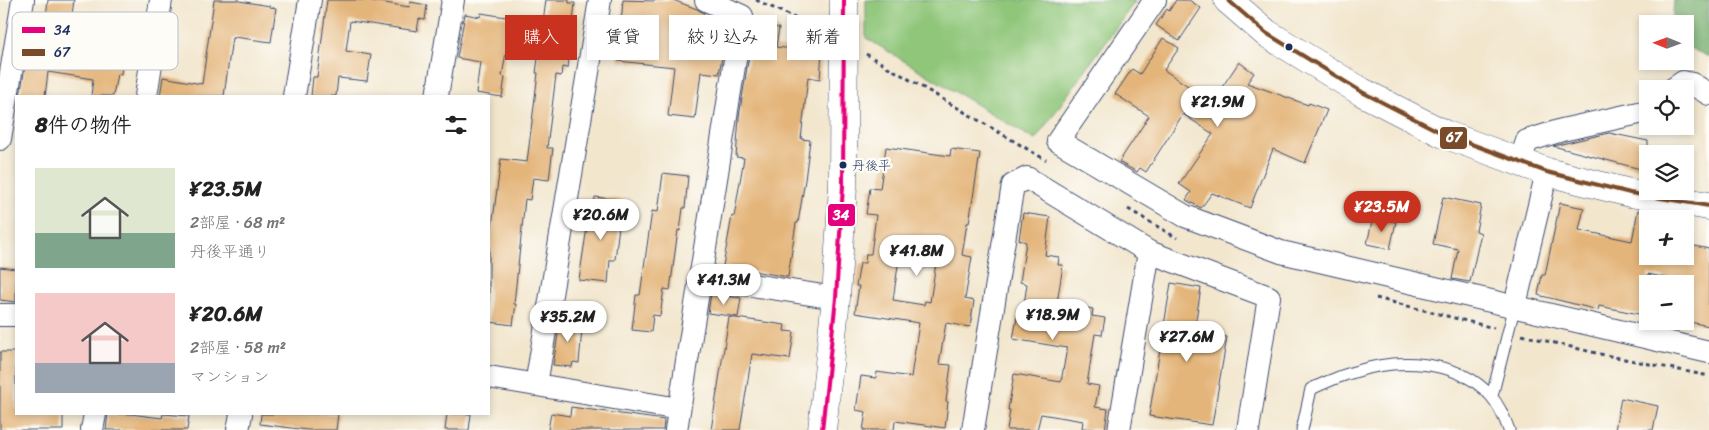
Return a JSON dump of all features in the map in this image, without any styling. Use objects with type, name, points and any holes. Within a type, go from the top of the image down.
[{"type":"street","points":[[294,95],[310,0]]},
{"type":"street","points":[[437,95],[453,0]]},
{"type":"street","points":[[536,385],[600,0]]},
{"type":"street","points":[[490,377],[536,385],[677,419],[742,16],[706,0]]},
{"type":"street","points":[[822,430],[836,298],[843,186],[844,0]]},
{"type":"street","points":[[1155,0],[1058,141],[1185,216],[1281,252],[1515,305],[1709,352]]},
{"type":"street","points":[[1228,0],[1266,33],[1362,92],[1444,134],[1547,172],[1630,193],[1709,206]]},
{"type":"street","points":[[0,139],[12,63]]},
{"type":"street","points":[[146,95],[150,70]]},
{"type":"street","points":[[1694,85],[1709,94]]},
{"type":"street","points":[[1520,162],[1527,141],[1562,130],[1639,114]]},
{"type":"street","points":[[1515,305],[1547,172]]},
{"type":"street","points":[[973,430],[1013,185],[1027,178],[1149,252],[1269,297],[1248,430]]},
{"type":"street","points":[[1120,430],[1149,252]]},
{"type":"street","points":[[700,277],[836,298]]},
{"type":"street","points":[[0,316],[15,315]]},
{"type":"street","points":[[92,430],[94,415]]},
{"type":"street","points":[[238,430],[241,415]]},
{"type":"lane","points":[[1492,396],[1515,305]]},
{"type":"lane","points":[[1302,430],[1311,389],[1351,372],[1394,364],[1417,363],[1445,369],[1471,379],[1492,396],[1509,430]]},
{"type":"path","points":[[756,0],[789,15]]},
{"type":"green space","points":[[866,0],[1136,0],[1035,140],[866,38]]},
{"type":"green space","points":[[1674,0],[1709,0],[1709,57],[1694,50],[1694,15],[1673,15]]},
{"type":"building","points":[[48,0],[74,0],[72,12],[46,12]]},
{"type":"building","points":[[214,0],[240,0],[276,8],[271,42],[232,38],[224,95],[160,95],[163,77],[202,84]]},
{"type":"building","points":[[327,0],[367,0],[409,7],[410,2],[427,5],[425,20],[419,19],[417,31],[350,21],[346,51],[371,55],[367,81],[338,78],[336,95],[311,95],[313,77],[317,77]]},
{"type":"building","points":[[546,0],[569,0],[569,3],[575,3],[574,15],[544,15]]},
{"type":"building","points":[[623,0],[673,0],[704,13],[703,15],[669,15],[669,60],[722,60],[719,74],[701,72],[695,119],[668,116],[674,67],[618,61],[659,60],[659,15],[622,15]]},
{"type":"building","points":[[1176,0],[1189,0],[1201,8],[1179,41],[1156,25]]},
{"type":"building","points":[[481,13],[505,17],[505,59],[502,76],[505,77],[502,97],[476,93],[480,62],[457,58],[465,14],[480,17]]},
{"type":"building","points":[[1163,38],[1179,48],[1164,70],[1212,102],[1239,62],[1254,73],[1247,83],[1327,110],[1305,163],[1273,149],[1250,208],[1212,193],[1201,208],[1186,200],[1191,192],[1179,184],[1213,134],[1183,114],[1146,172],[1140,168],[1137,172],[1119,162],[1149,116],[1115,94],[1132,69],[1140,74]]},
{"type":"building","points":[[777,47],[787,48],[787,60],[821,60],[820,79],[808,77],[801,139],[810,140],[788,277],[723,266],[744,158],[736,157],[739,117],[748,60],[777,60]]},
{"type":"building","points":[[538,60],[569,60],[568,68],[562,67],[561,76],[556,75],[547,148],[553,148],[549,180],[533,178],[530,200],[525,199],[513,325],[490,322],[490,234],[501,159],[527,162],[538,73],[536,73]]},
{"type":"building","points":[[24,70],[122,70],[121,74],[117,74],[113,95],[91,95],[93,79],[48,72],[45,95],[20,95]]},
{"type":"building","points":[[1609,133],[1648,141],[1648,145],[1639,145],[1639,169],[1553,146]]},
{"type":"building","points":[[886,147],[950,156],[951,149],[980,153],[962,255],[972,257],[965,299],[974,301],[970,327],[946,323],[939,364],[951,365],[946,401],[948,402],[945,428],[895,421],[894,430],[863,430],[866,412],[856,410],[861,376],[876,378],[877,372],[911,377],[919,323],[855,313],[859,286],[856,286],[860,263],[865,263],[866,254],[871,254],[876,215],[866,214],[870,188],[880,189]],"holes":[[[900,252],[937,257],[930,302],[925,301],[924,305],[893,300]]]},
{"type":"building","points":[[663,173],[688,176],[685,208],[683,208],[680,231],[678,230],[670,290],[664,289],[660,316],[653,315],[651,332],[632,330],[636,295],[640,295],[652,211],[658,212]]},
{"type":"building","points":[[595,197],[622,200],[615,260],[610,260],[608,283],[579,280],[587,227],[591,227]]},
{"type":"building","points":[[1443,197],[1481,205],[1476,231],[1481,233],[1470,282],[1452,279],[1458,249],[1433,244]]},
{"type":"building","points":[[1560,203],[1584,208],[1579,230],[1632,241],[1639,210],[1639,265],[1694,265],[1694,246],[1709,249],[1709,326],[1694,323],[1694,275],[1639,275],[1639,314],[1599,306],[1598,310],[1538,295],[1542,275],[1545,275]]},
{"type":"building","points":[[1023,213],[1050,217],[1045,255],[1059,257],[1058,265],[1063,265],[1057,303],[1093,309],[1092,316],[1105,318],[1102,335],[1095,334],[1087,384],[1099,386],[1095,407],[1108,409],[1105,430],[1082,428],[1083,421],[1041,414],[1037,430],[1007,430],[1014,374],[1061,382],[1067,348],[1013,339],[1017,318],[1022,318],[1027,284],[1020,282],[1026,242],[1019,240]]},
{"type":"building","points":[[1373,217],[1396,222],[1390,249],[1367,244]]},
{"type":"building","points":[[0,267],[15,269],[15,302],[0,300]]},
{"type":"building","points":[[1171,283],[1201,288],[1194,332],[1227,337],[1212,425],[1149,416]]},
{"type":"building","points":[[711,294],[741,298],[738,317],[708,313]]},
{"type":"building","points":[[561,316],[578,318],[577,328],[582,329],[579,363],[573,362],[572,367],[553,365]]},
{"type":"building","points":[[729,317],[785,325],[784,331],[794,332],[790,359],[752,354],[740,430],[711,430]]},
{"type":"building","points":[[0,352],[15,352],[15,415],[63,415],[63,430],[0,430]]},
{"type":"building","points":[[1621,398],[1658,406],[1653,430],[1615,430]]},
{"type":"building","points":[[571,407],[664,420],[663,430],[548,430],[551,413],[570,416]]},
{"type":"building","points":[[108,415],[138,415],[162,418],[163,415],[189,416],[187,430],[106,430]]},
{"type":"building","points":[[261,415],[338,415],[336,430],[307,430],[260,424]]},
{"type":"building","points":[[447,415],[471,415],[469,430],[445,430]]},
{"type":"transit line","name":"34","points":[[822,430],[836,298],[843,186],[844,0]]},
{"type":"transit line","name":"67","points":[[1228,0],[1266,33],[1362,92],[1444,134],[1547,172],[1630,193],[1709,206]]},
{"type":"place","name":"丹後平","points":[[843,165]]}]
